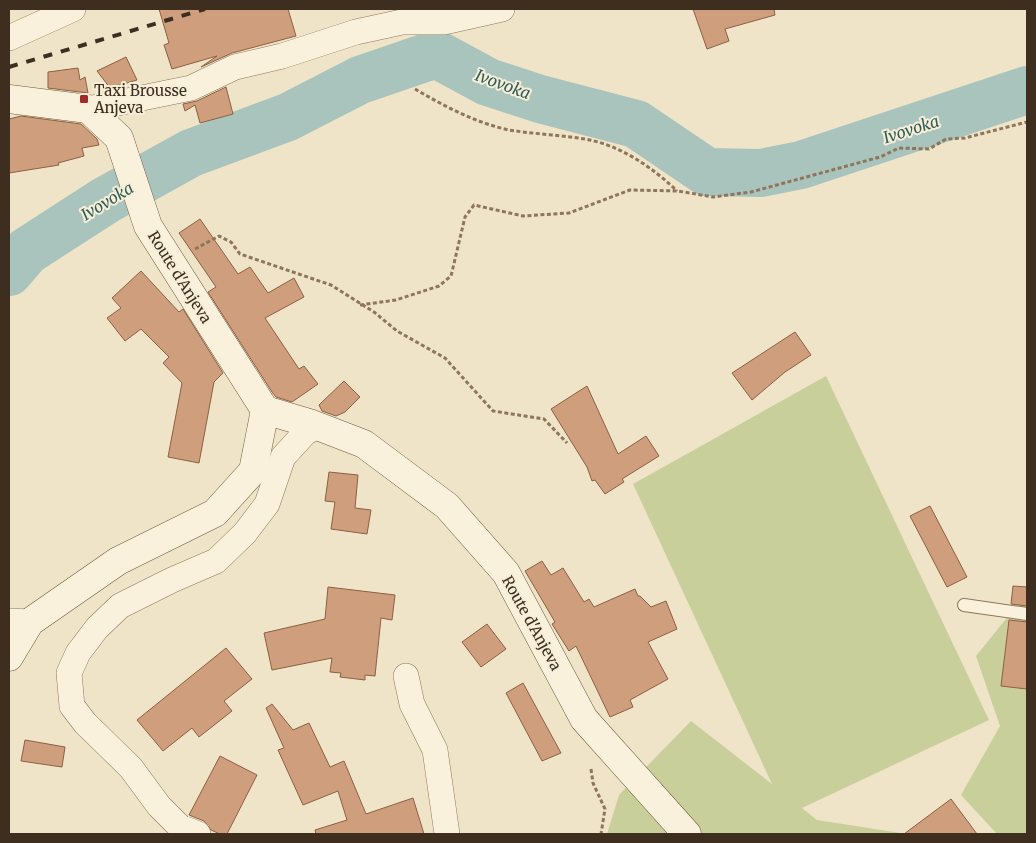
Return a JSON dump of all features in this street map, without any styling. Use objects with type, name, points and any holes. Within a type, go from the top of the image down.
[{"type":"street","points":[[9,38],[74,9]]},
{"type":"street","points":[[17,103],[88,109],[191,88],[235,67],[282,56],[356,32],[402,22],[444,22],[502,9]]},
{"type":"street","name":"Route d'Anjeva","points":[[88,109],[119,138],[148,226],[266,410],[317,426],[364,444],[447,506],[506,573],[584,719],[687,834]]},
{"type":"street","points":[[9,656],[19,622],[118,561],[215,513],[253,471],[266,410]]},
{"type":"street","points":[[198,834],[180,827],[159,806],[131,768],[85,723],[72,706],[69,673],[78,653],[97,628],[120,606],[216,561],[245,533],[267,504],[283,456],[305,433],[317,426]]},
{"type":"street","points":[[406,676],[412,704],[435,750],[447,834]]},
{"type":"lane","points":[[964,605],[1027,614]]},
{"type":"path","points":[[415,89],[477,120],[508,130],[588,139],[624,152],[659,174],[678,191]]},
{"type":"path","points":[[360,305],[396,300],[439,286],[451,276],[465,217],[474,204],[523,216],[569,213],[630,190],[678,191],[713,197],[751,192],[880,157],[899,148],[929,149],[946,139],[965,138],[1027,122]]},
{"type":"path","points":[[172,264],[180,256],[219,236],[231,242],[240,254],[331,285],[360,305],[374,312],[397,331],[445,358],[493,411],[544,419],[567,443]]},
{"type":"path","points":[[591,764],[593,783],[605,809],[601,834]]},
{"type":"green space","points":[[826,376],[989,720],[802,808],[817,820],[907,834],[607,834],[619,795],[691,721],[772,784],[633,484]]},
{"type":"green space","points":[[1027,593],[1027,834],[997,834],[961,795],[1000,726],[976,656]]},
{"type":"building","points":[[159,9],[288,9],[296,36],[232,53],[201,67],[217,56],[172,69],[164,45],[169,43]]},
{"type":"building","points":[[693,9],[774,9],[775,15],[725,29],[729,41],[707,49]]},
{"type":"building","points":[[126,57],[137,80],[110,88],[97,71]]},
{"type":"building","points":[[78,68],[80,80],[85,77],[88,93],[48,88],[48,72]]},
{"type":"building","points":[[226,87],[233,114],[200,123],[195,105],[185,111],[183,104],[197,101]]},
{"type":"building","points":[[21,116],[81,124],[97,139],[99,145],[82,148],[84,156],[58,163],[59,165],[9,173],[9,119]]},
{"type":"building","points":[[200,219],[238,274],[250,267],[268,293],[294,278],[304,297],[265,318],[299,369],[304,366],[318,384],[292,402],[276,397],[272,392],[208,292],[216,287],[179,233]]},
{"type":"building","points":[[141,271],[179,312],[183,309],[223,373],[214,382],[199,463],[168,457],[182,383],[163,363],[169,357],[141,329],[125,341],[107,318],[121,308],[112,298]]},
{"type":"building","points":[[795,332],[811,355],[785,372],[752,400],[732,373]]},
{"type":"building","points":[[344,381],[360,397],[345,412],[336,416],[322,411],[319,405]]},
{"type":"building","points":[[587,386],[618,454],[646,436],[659,456],[622,479],[624,482],[605,494],[595,480],[592,481],[587,467],[551,409]]},
{"type":"building","points":[[329,472],[358,475],[355,508],[371,510],[367,534],[331,529],[335,502],[325,501]]},
{"type":"building","points":[[930,506],[967,577],[947,587],[910,516]]},
{"type":"building","points":[[542,561],[551,575],[563,568],[584,602],[589,599],[594,607],[635,589],[638,596],[651,607],[666,601],[677,629],[648,642],[668,679],[630,700],[633,707],[610,717],[576,646],[569,651],[552,624],[555,622],[525,571]]},
{"type":"building","points":[[1013,586],[1027,587],[1027,606],[1011,604]]},
{"type":"building","points":[[328,587],[395,595],[392,620],[381,618],[375,676],[365,675],[365,680],[340,677],[341,673],[330,672],[332,658],[272,670],[264,633],[325,619]]},
{"type":"building","points":[[1009,620],[1027,622],[1027,689],[1001,686]]},
{"type":"building","points":[[487,624],[506,649],[481,667],[462,642]]},
{"type":"building","points":[[226,648],[252,679],[224,701],[232,711],[199,737],[192,728],[163,751],[137,720]]},
{"type":"building","points":[[523,683],[561,753],[542,761],[506,693]]},
{"type":"building","points":[[272,704],[293,730],[309,723],[330,767],[344,761],[366,814],[413,798],[424,834],[316,834],[315,830],[347,820],[338,791],[303,805],[278,750],[284,748],[266,708]]},
{"type":"building","points":[[25,740],[65,747],[62,767],[21,761]]},
{"type":"building","points":[[220,756],[257,775],[227,834],[220,834],[211,830],[204,821],[189,815]]},
{"type":"building","points":[[951,799],[977,834],[904,834]]},
{"type":"waterway","name":"Ivovoka","points":[[9,272],[27,251],[106,200],[191,153],[288,117],[360,80],[436,54],[488,82],[540,99],[636,124],[707,172],[761,173],[801,165],[1027,90]]},
{"type":"railway","points":[[9,67],[205,9]]},
{"type":"place","name":"Taxi Brousse Anjeva","points":[[84,99]]}]
